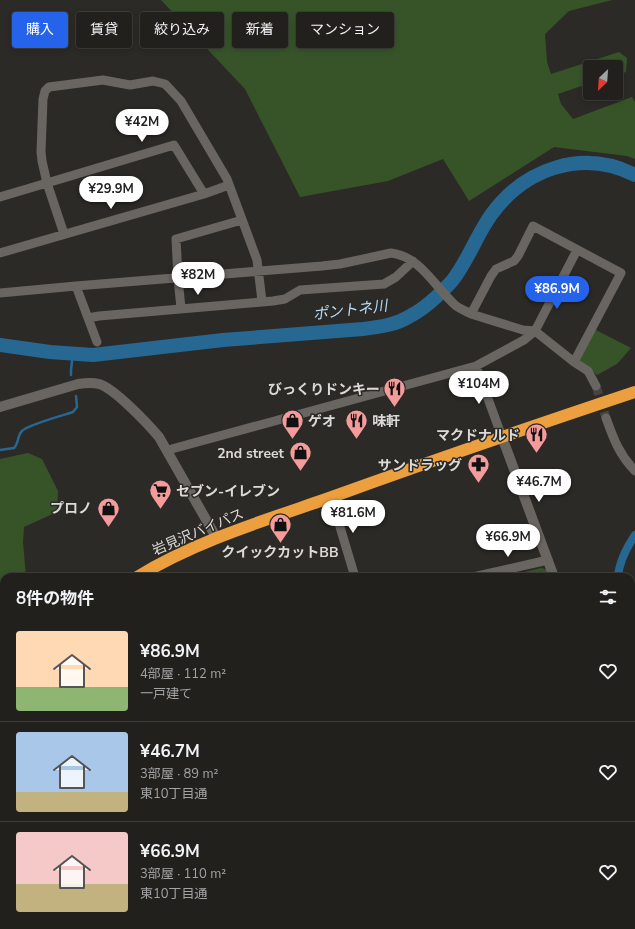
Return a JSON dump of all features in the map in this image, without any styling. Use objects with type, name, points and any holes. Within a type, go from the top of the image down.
[{"type":"highway","name":"岩見沢バイパス","points":[[143,573],[176,555],[216,537],[635,392]]},
{"type":"street","points":[[64,234],[42,161],[43,98],[45,91],[49,87],[103,80],[130,85],[153,81],[165,84],[180,101],[224,174],[229,185],[257,260],[262,301]]},
{"type":"street","points":[[0,197],[174,145],[204,194]]},
{"type":"street","points":[[0,253],[204,194],[229,185]]},
{"type":"street","points":[[181,308],[176,239],[242,220]]},
{"type":"street","points":[[471,314],[491,276],[496,269],[514,261],[533,226],[621,273],[574,362]]},
{"type":"street","points":[[168,450],[476,366],[524,340],[535,331],[577,250]]},
{"type":"street","points":[[0,293],[340,264],[391,253],[398,254],[413,261],[450,300],[460,308],[471,314],[523,330],[535,331],[574,362],[588,371],[596,386]]},
{"type":"street","points":[[88,318],[285,299],[300,290],[384,284],[396,277],[413,261]]},
{"type":"street","points":[[76,286],[97,342]]},
{"type":"street","points":[[476,366],[553,573]]},
{"type":"street","points":[[0,407],[78,384],[98,383],[110,389],[159,437],[168,450],[216,537]]},
{"type":"street","points":[[606,418],[615,444],[621,455],[635,471]]},
{"type":"street","points":[[331,497],[355,573]]},
{"type":"street","points":[[491,573],[548,560]]},
{"type":"green space","points":[[161,0],[612,0],[569,11],[545,34],[547,62],[551,74],[583,64],[583,85],[558,94],[561,104],[573,119],[632,97],[635,102],[635,159],[627,156],[554,147],[469,201],[443,159],[388,181],[300,197],[245,89],[206,48],[224,48],[224,12],[172,12]]},
{"type":"green space","points":[[619,52],[627,58],[626,72],[623,73],[623,60],[594,60]]},
{"type":"green space","points":[[594,329],[631,348],[617,364],[597,375],[590,368],[577,361]]},
{"type":"green space","points":[[28,453],[42,459],[58,491],[57,512],[24,527],[23,542],[26,573],[0,573],[0,459]]},
{"type":"green space","points":[[541,568],[559,573],[520,573]]},
{"type":"waterway","name":"ポントネ川","points":[[0,345],[50,352],[93,355],[223,340],[363,329],[393,324],[405,319],[421,309],[448,286],[463,265],[491,215],[504,199],[537,175],[556,168],[575,164],[595,163],[615,167],[635,175]]},
{"type":"waterway","points":[[71,375],[73,353]]},
{"type":"waterway","points":[[0,450],[14,448],[17,444],[20,433],[25,429],[38,423],[73,412],[77,407],[76,396]]},
{"type":"waterway","points":[[619,573],[624,555],[635,535]]},
{"type":"tunnel","points":[[596,386],[606,418]]},
{"type":"place","name":"びっくりドンキー","points":[[395,408]]},
{"type":"place","name":"ゲオ","points":[[293,440]]},
{"type":"place","name":"味軒","points":[[356,440]]},
{"type":"place","name":"マクドナルド","points":[[536,454]]},
{"type":"place","name":"2nd street","points":[[300,472]]},
{"type":"place","name":"サンドラッグ","points":[[478,484]]},
{"type":"place","name":"セブン-イレブン","points":[[160,510]]},
{"type":"place","name":"プロノ","points":[[108,528]]},
{"type":"place","name":"クイックカットBB","points":[[280,544]]}]
